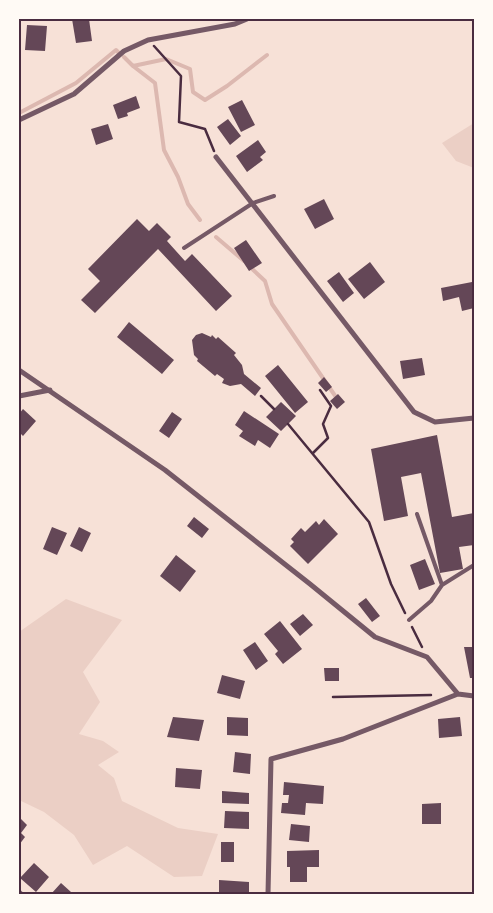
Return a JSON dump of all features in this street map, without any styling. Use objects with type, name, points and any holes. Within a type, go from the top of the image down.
[{"type":"street","points":[[19,120],[74,94],[124,51],[148,40],[235,24],[247,19]]},
{"type":"street","points":[[216,157],[414,412],[435,422],[474,418]]},
{"type":"street","points":[[19,370],[164,470],[375,637],[427,657],[458,694]]},
{"type":"street","points":[[19,396],[50,390]]},
{"type":"street","points":[[268,894],[271,759],[343,739],[458,694],[474,696]]},
{"type":"lane","points":[[184,248],[253,203],[274,196]]},
{"type":"lane","points":[[417,514],[442,585]]},
{"type":"lane","points":[[409,620],[431,601],[442,585],[474,565]]},
{"type":"path","points":[[148,40],[182,76],[179,122],[205,129],[216,157]]},
{"type":"path","points":[[313,454],[328,438],[323,424],[331,406],[320,390]]},
{"type":"path","points":[[261,396],[274,409]]},
{"type":"path","points":[[288,424],[369,522],[391,584],[427,657]]},
{"type":"path","points":[[333,697],[439,694]]},
{"type":"shaded area","points":[[474,123],[474,168],[456,161],[442,143]]},
{"type":"shaded area","points":[[66,599],[122,620],[83,672],[100,702],[79,734],[103,741],[119,752],[98,765],[114,778],[122,801],[178,828],[218,834],[202,876],[174,877],[127,846],[93,865],[74,835],[44,812],[19,800],[19,632]]},
{"type":"building","points":[[72,19],[89,19],[92,41],[76,43]]},
{"type":"building","points":[[27,25],[47,26],[45,51],[25,50]]},
{"type":"building","points":[[136,96],[140,108],[127,113],[128,116],[118,119],[113,105]]},
{"type":"building","points":[[242,100],[255,125],[241,132],[228,107]]},
{"type":"building","points":[[228,119],[241,136],[230,145],[217,127]]},
{"type":"building","points":[[108,124],[113,139],[96,145],[91,129]]},
{"type":"building","points":[[258,140],[266,152],[260,157],[263,160],[247,172],[236,156]]},
{"type":"building","points":[[324,199],[334,219],[315,229],[304,209]]},
{"type":"building","points":[[137,219],[149,231],[157,223],[171,237],[167,241],[185,261],[192,254],[232,296],[216,311],[158,249],[95,313],[81,300],[100,281],[88,269]]},
{"type":"building","points":[[246,240],[262,263],[249,271],[234,248]]},
{"type":"building","points":[[370,262],[385,282],[364,299],[348,279]]},
{"type":"building","points":[[339,272],[354,293],[343,302],[327,281]]},
{"type":"building","points":[[472,282],[474,308],[462,311],[459,297],[443,301],[441,288]]},
{"type":"building","points":[[129,322],[174,360],[162,374],[117,337]]},
{"type":"building","points":[[202,333],[211,337],[212,335],[216,339],[218,337],[236,353],[234,355],[242,365],[244,374],[261,388],[255,396],[241,384],[230,386],[222,383],[224,379],[217,374],[215,376],[197,361],[198,359],[194,355],[192,340],[196,335]]},
{"type":"building","points":[[422,358],[425,375],[403,379],[400,361]]},
{"type":"building","points":[[278,365],[308,402],[295,413],[265,376]]},
{"type":"building","points":[[324,377],[332,387],[326,392],[318,383]]},
{"type":"building","points":[[338,394],[345,402],[337,409],[330,401]]},
{"type":"building","points":[[281,402],[296,416],[281,431],[266,417]]},
{"type":"building","points":[[23,409],[36,421],[23,436],[19,432],[19,414]]},
{"type":"building","points":[[244,411],[279,434],[270,448],[258,440],[255,446],[239,436],[243,431],[235,425]]},
{"type":"building","points":[[172,412],[182,419],[169,438],[159,431]]},
{"type":"building","points":[[437,435],[452,517],[474,513],[474,545],[459,547],[463,569],[440,573],[421,473],[401,477],[408,516],[384,521],[371,449]]},
{"type":"building","points":[[194,517],[209,529],[202,538],[187,526]]},
{"type":"building","points":[[324,519],[338,534],[308,564],[290,546],[294,542],[291,539],[301,528],[305,532],[316,521],[319,525]]},
{"type":"building","points":[[52,527],[67,533],[57,555],[43,549]]},
{"type":"building","points":[[79,527],[91,533],[82,552],[70,546]]},
{"type":"building","points":[[176,555],[196,571],[180,592],[160,576]]},
{"type":"building","points":[[425,559],[435,584],[419,590],[410,565]]},
{"type":"building","points":[[366,598],[380,616],[372,622],[358,604]]},
{"type":"building","points":[[303,614],[313,625],[300,636],[290,624]]},
{"type":"building","points":[[280,621],[302,649],[283,664],[275,654],[278,651],[264,634]]},
{"type":"building","points":[[255,642],[268,661],[256,670],[243,650]]},
{"type":"building","points":[[464,647],[474,647],[474,678],[470,678]]},
{"type":"building","points":[[324,668],[339,668],[339,681],[325,681]]},
{"type":"building","points":[[222,675],[245,681],[240,699],[217,693]]},
{"type":"building","points":[[173,717],[204,720],[199,741],[167,737]]},
{"type":"building","points":[[227,717],[248,718],[248,736],[227,735]]},
{"type":"building","points":[[460,717],[462,736],[439,738],[438,719]]},
{"type":"building","points":[[235,752],[251,754],[250,774],[233,772]]},
{"type":"building","points":[[176,768],[202,770],[200,789],[175,787]]},
{"type":"building","points":[[284,782],[324,786],[323,804],[306,803],[305,815],[281,813],[282,803],[288,803],[289,795],[283,795]]},
{"type":"building","points":[[222,791],[249,793],[249,804],[222,803]]},
{"type":"building","points":[[441,803],[441,824],[422,824],[422,804]]},
{"type":"building","points":[[225,811],[249,812],[249,829],[224,828]]},
{"type":"building","points":[[19,817],[27,825],[21,833],[25,837],[19,845]]},
{"type":"building","points":[[291,824],[310,826],[309,842],[289,840]]},
{"type":"building","points":[[221,842],[234,842],[234,862],[221,862]]},
{"type":"building","points":[[319,850],[319,867],[307,867],[307,882],[290,882],[290,867],[287,867],[287,851]]},
{"type":"building","points":[[34,863],[49,877],[36,892],[20,878]]},
{"type":"building","points":[[219,880],[249,882],[249,894],[219,894]]},
{"type":"building","points":[[61,883],[71,892],[69,894],[51,894]]},
{"type":"waterway","points":[[19,113],[76,83],[116,50],[118,52]]},
{"type":"waterway","points":[[124,57],[133,66],[166,59],[190,69],[193,92],[205,100],[227,86],[267,55]]},
{"type":"waterway","points":[[133,66],[155,83],[164,150],[178,177],[188,204],[200,220]]},
{"type":"waterway","points":[[216,237],[244,261]]},
{"type":"waterway","points":[[249,266],[265,281],[272,304],[338,400]]}]
